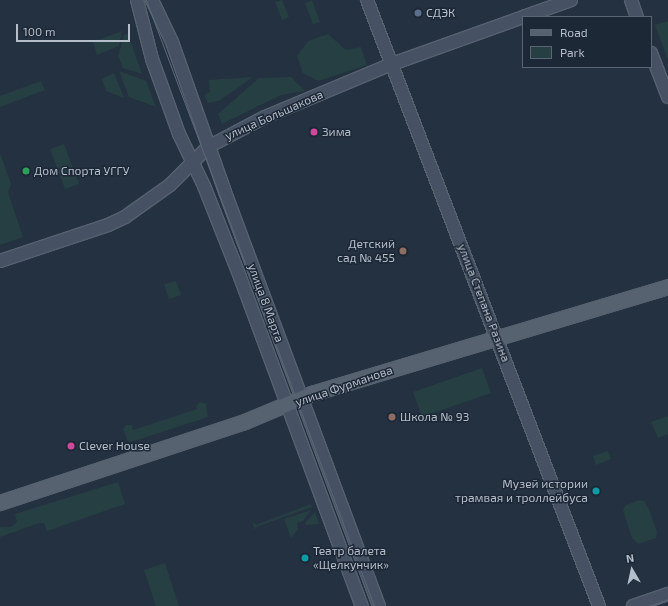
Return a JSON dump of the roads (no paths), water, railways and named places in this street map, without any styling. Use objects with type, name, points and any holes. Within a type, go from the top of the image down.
[{"type":"main road","name":"улица 8 Марта","points":[[137,0],[152,59],[179,134],[192,161],[240,277],[362,606]]},
{"type":"main road","name":"улица 8 Марта","points":[[152,0],[172,42],[208,147],[379,606]]},
{"type":"main road","name":"улица Степана Разина","points":[[367,0],[600,606]]},
{"type":"main road","name":"улица Большакова","points":[[526,16],[571,0]]},
{"type":"main road","points":[[631,0],[637,16]]},
{"type":"main road","name":"улица Большакова","points":[[0,260],[108,225],[146,204],[170,185],[192,161],[208,147],[265,116],[392,64],[522,17]]},
{"type":"main road","points":[[652,56],[668,97]]},
{"type":"main road","name":"улица Фурманова","points":[[0,503],[226,428],[288,405],[302,398],[668,287]]},
{"type":"main road","points":[[634,606],[668,594]]},
{"type":"tram line","points":[[146,0],[374,606]]},
{"type":"tram line","points":[[648,606],[668,599]]},
{"type":"place","name":"СДЭК","points":[[418,13]]},
{"type":"place","name":"Зима","points":[[314,132]]},
{"type":"place","name":"Дом Спорта УГГУ","points":[[26,171]]},
{"type":"place","name":"Детский сад № 455","points":[[403,251]]},
{"type":"place","name":"Школа № 93","points":[[392,417]]},
{"type":"place","name":"Clever House","points":[[71,446]]},
{"type":"place","name":"Музей истории трамвая и троллейбуса","points":[[596,491]]},
{"type":"place","name":"Театр балета «Щелкунчик»","points":[[305,558]]}]
